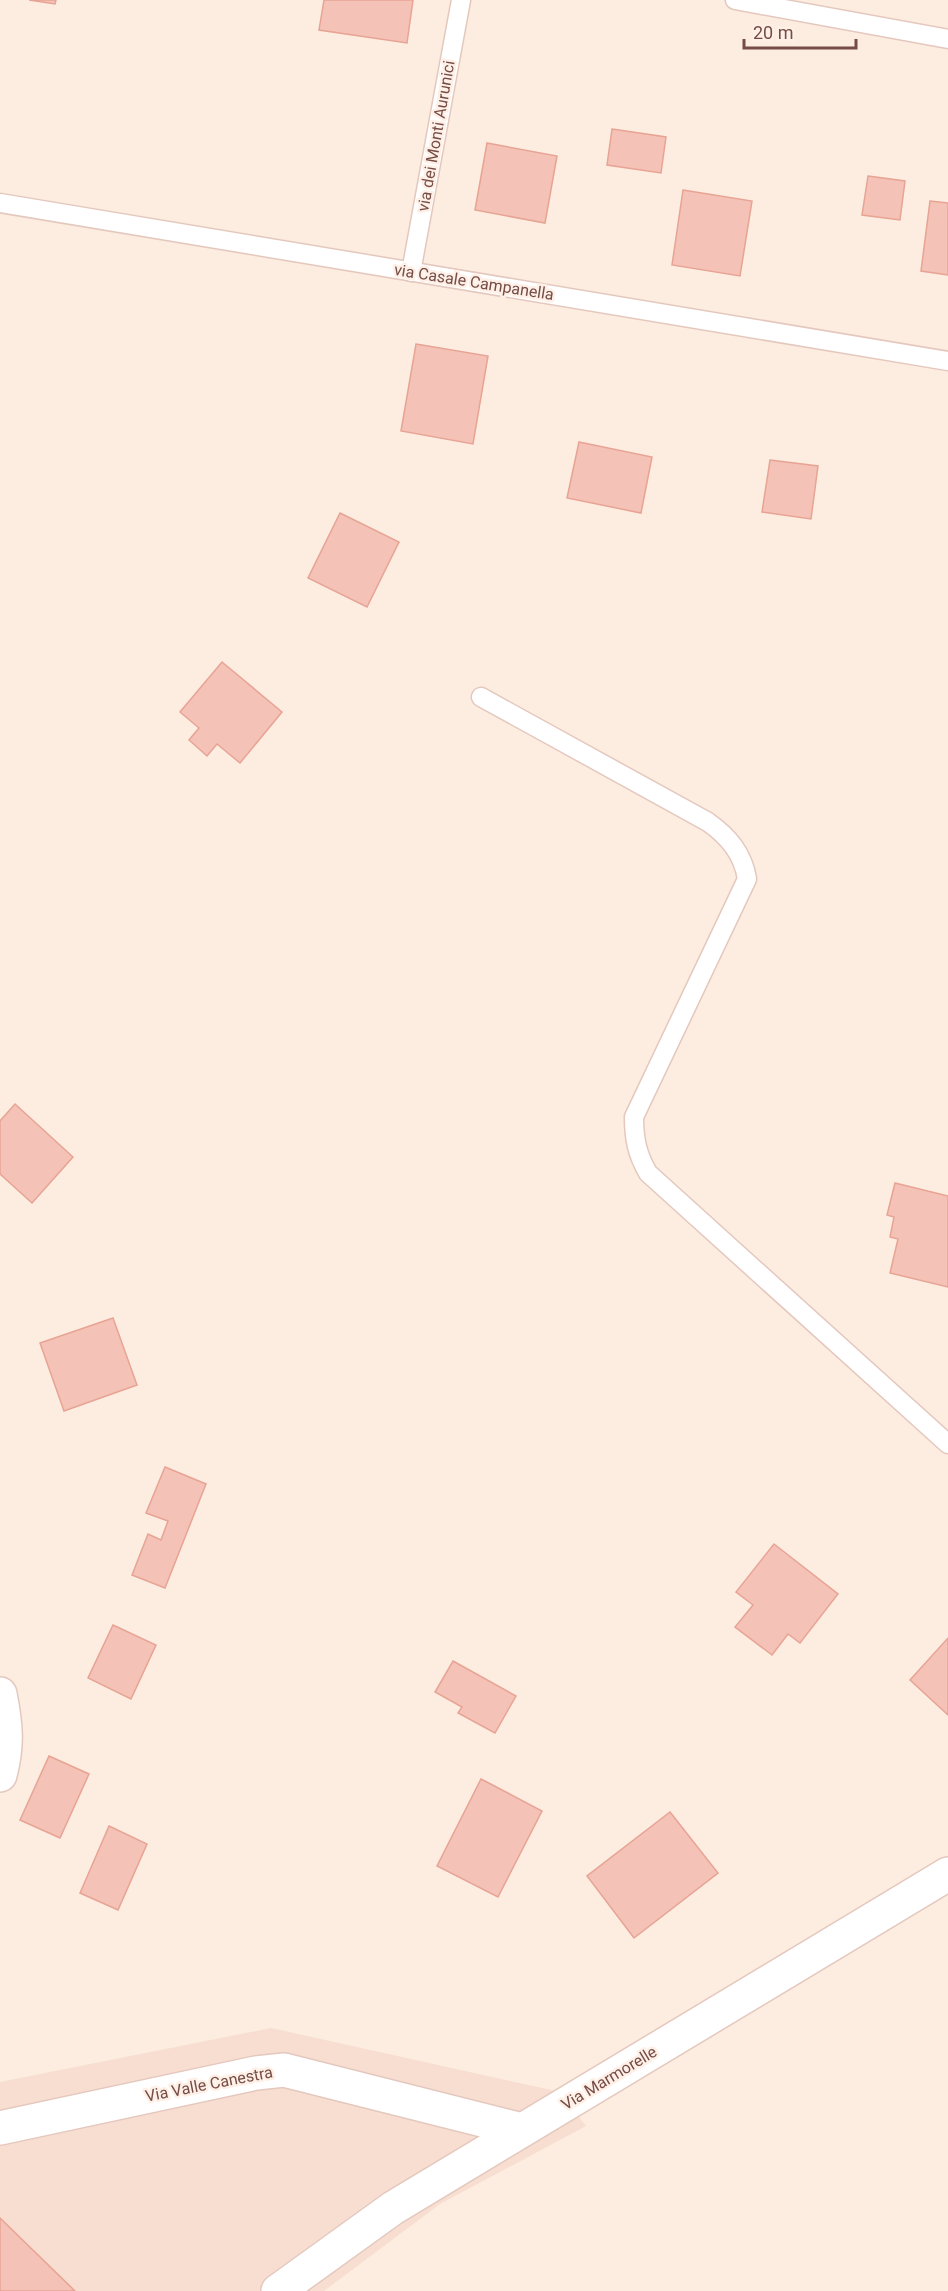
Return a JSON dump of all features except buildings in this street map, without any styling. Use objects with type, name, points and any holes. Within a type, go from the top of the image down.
[{"type":"street","points":[[0,1694],[6,1727],[5,1753],[0,1775]]},
{"type":"street","name":"Via Marmorelle","points":[[278,2291],[393,2208],[948,1874]]},
{"type":"street","name":"Via Valle Canestra","points":[[0,2128],[256,2073],[284,2070],[522,2130]]},
{"type":"lane","name":"via dei Monti Aurunici","points":[[411,272],[461,0]]},
{"type":"lane","points":[[735,0],[948,39]]},
{"type":"lane","name":"via Casale Campanella","points":[[0,203],[948,361]]},
{"type":"lane","points":[[481,697],[708,822],[725,835],[745,864],[747,879],[634,1117],[634,1140],[640,1159],[648,1173],[948,1444]]},
{"type":"shaded area","points":[[271,2028],[560,2092],[586,2126],[440,2204],[324,2291],[0,2291],[0,2082]]}]
